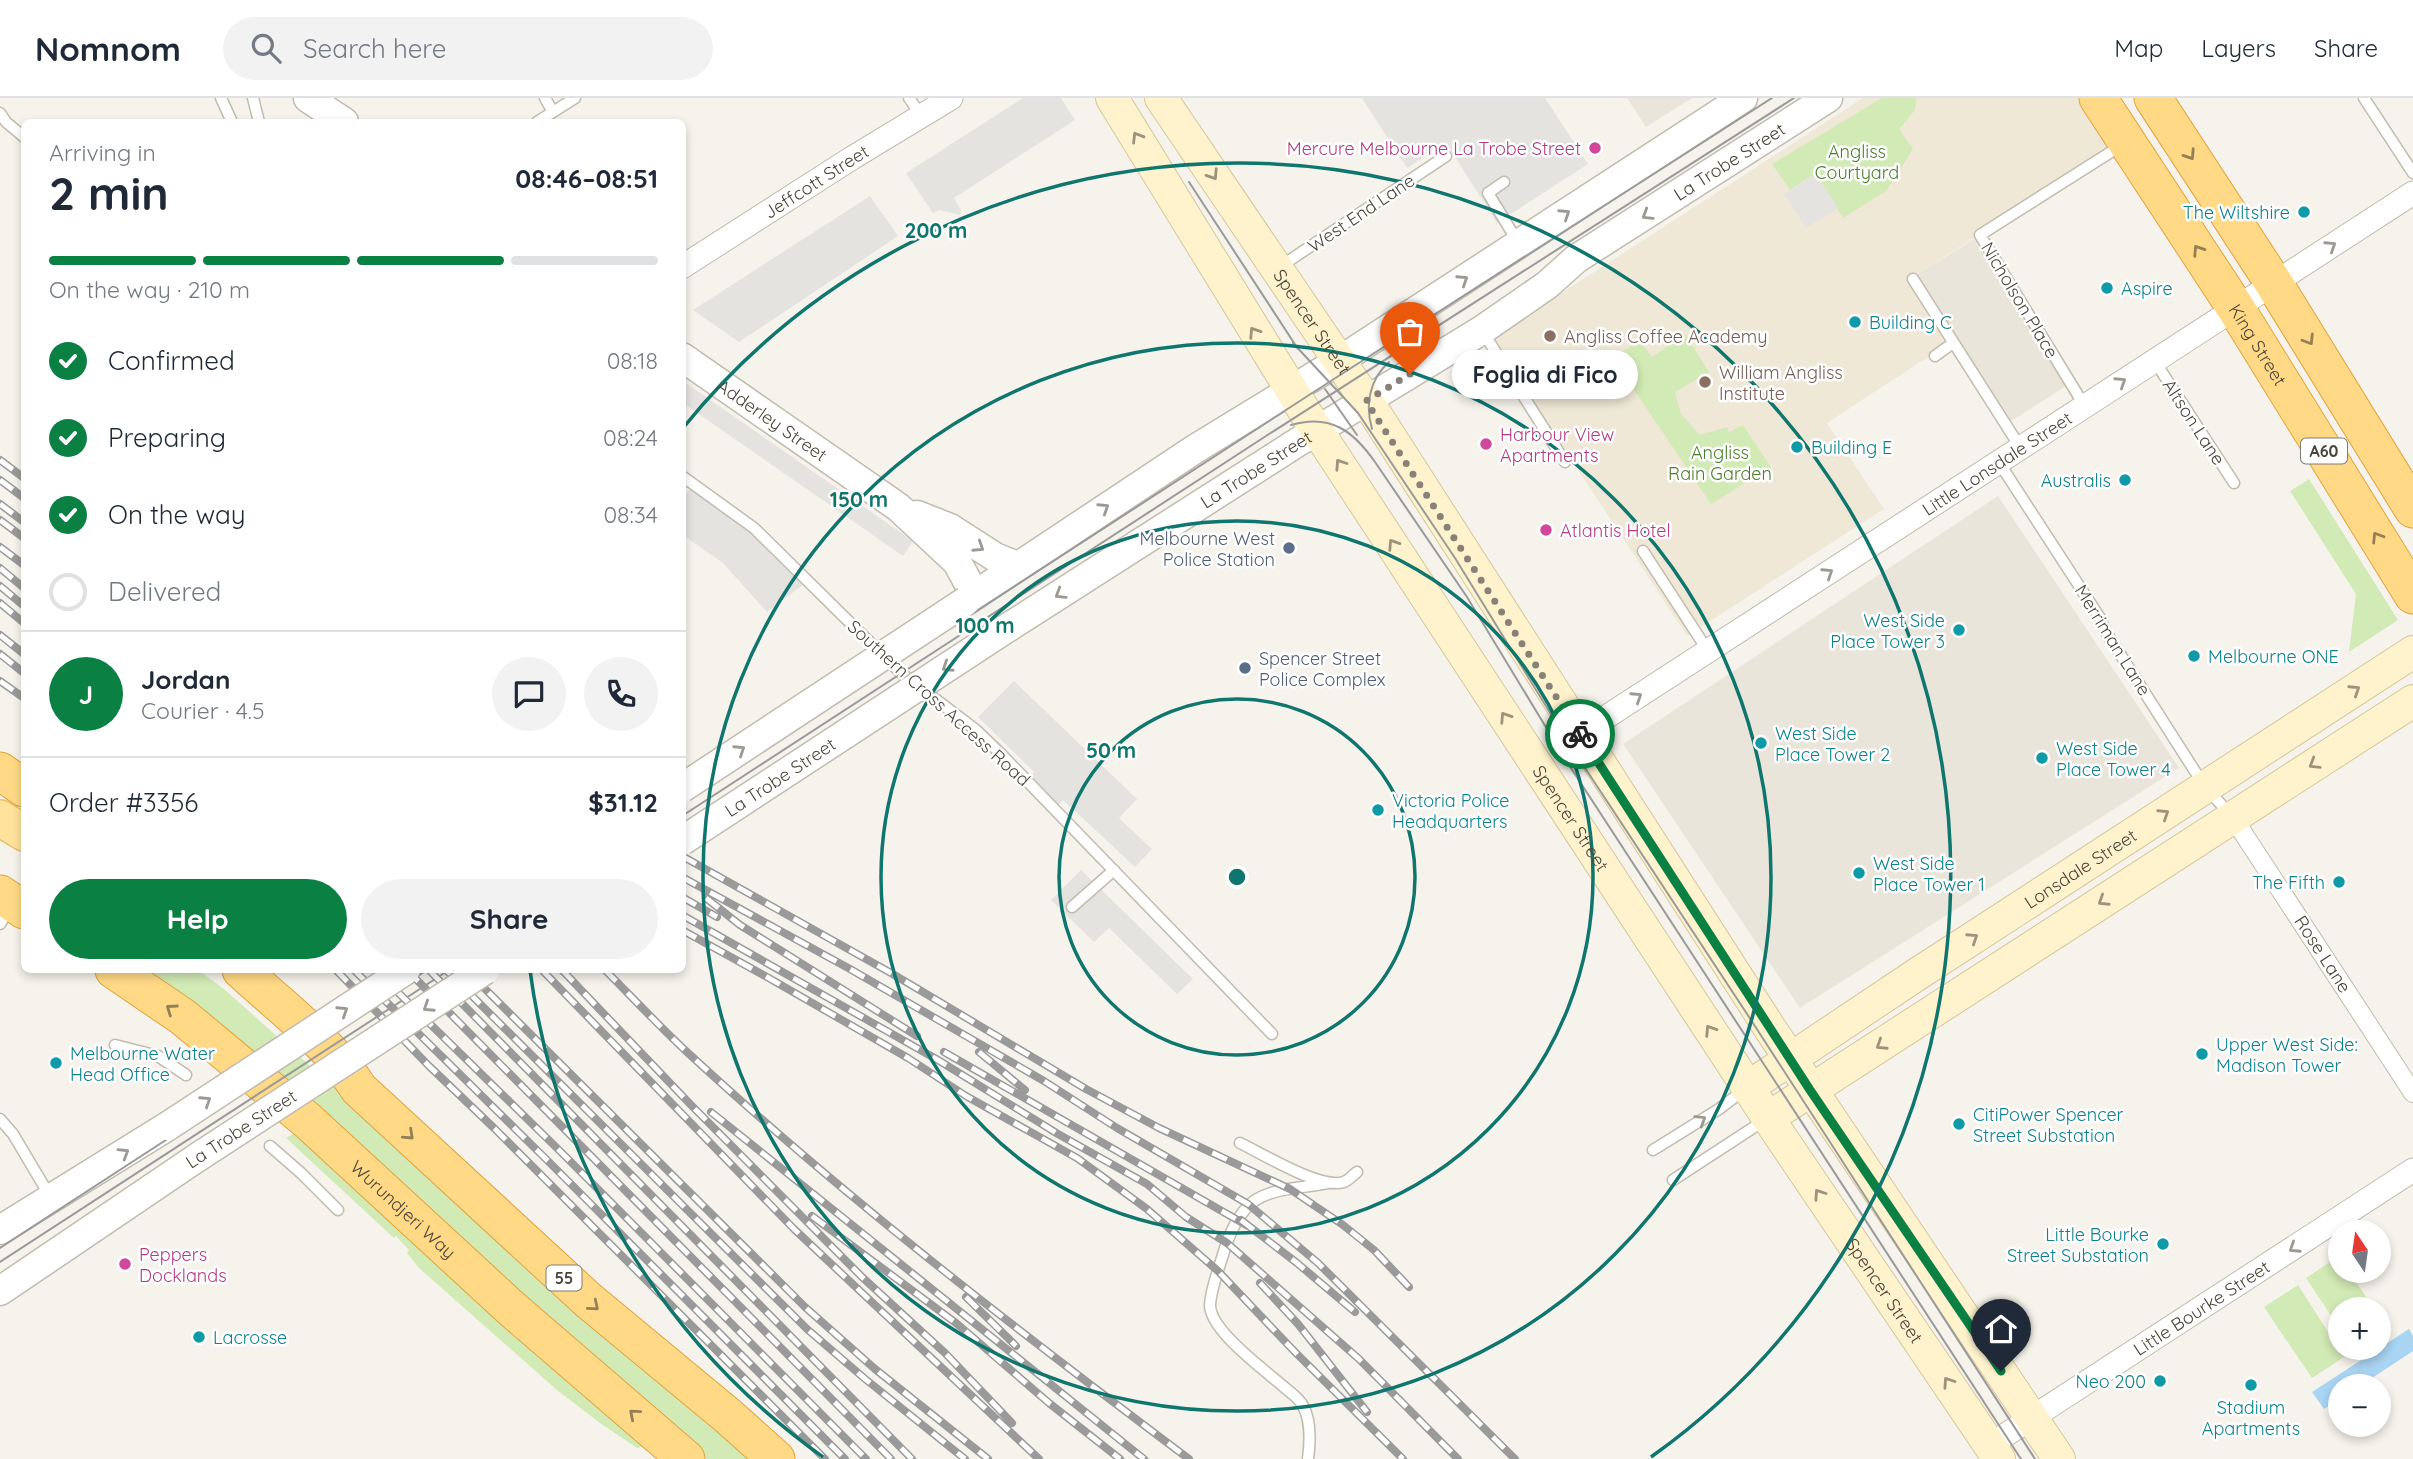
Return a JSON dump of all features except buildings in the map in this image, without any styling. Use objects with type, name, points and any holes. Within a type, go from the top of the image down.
[{"type":"highway","name":"King Street","points":[[2098,98],[2235,307],[2413,595]]},
{"type":"highway","name":"A60","points":[[2153,98],[2273,282],[2413,509]]},
{"type":"highway","points":[[2356,503],[2394,478]]},
{"type":"highway","points":[[0,771],[21,786]]},
{"type":"highway","name":"Wurundjeri Way","points":[[118,973],[183,1017],[308,1121],[512,1309],[686,1459]]},
{"type":"highway","points":[[244,973],[325,1047],[348,1072],[359,1089]]},
{"type":"highway","name":"55","points":[[359,1089],[588,1300],[776,1459]]},
{"type":"main road","name":"Spencer Street","points":[[1112,98],[1291,389],[1747,1088],[1994,1452]]},
{"type":"main road","name":"Spencer Street","points":[[1161,98],[1366,401],[1810,1090],[2059,1459]]},
{"type":"main road","name":"Lonsdale Street","points":[[1747,1088],[2413,652]]},
{"type":"main road","points":[[1768,1118],[2413,701]]},
{"type":"main road","points":[[1536,764],[1580,734]]},
{"type":"main road","points":[[0,818],[21,831]]},
{"type":"main road","points":[[2121,842],[2143,874]]},
{"type":"main road","name":"55","points":[[225,973],[279,1016],[359,1089]]},
{"type":"main road","points":[[1916,975],[1939,1008]]},
{"type":"street","points":[[308,98],[340,119]]},
{"type":"street","name":"Jeffcott Street","points":[[686,264],[915,107],[951,98]]},
{"type":"street","points":[[686,785],[1017,566],[1291,389],[1339,361],[1743,98]]},
{"type":"street","name":"La Trobe Street","points":[[686,838],[1004,630],[1318,430],[1482,330],[1547,285],[1576,259],[1828,98]]},
{"type":"street","name":"Little Lonsdale Street","points":[[1580,734],[2413,193]]},
{"type":"street","name":"Adderley Street","points":[[686,360],[898,507],[957,562],[970,598]]},
{"type":"street","name":"Adderley Street","points":[[898,507],[950,528],[995,557],[1017,566]]},
{"type":"street","name":"Rose Lane","points":[[2232,816],[2413,1093]]},
{"type":"street","points":[[0,1230],[168,1126],[401,973]]},
{"type":"street","name":"La Trobe Street","points":[[0,1291],[198,1157],[480,973]]},
{"type":"street","name":"Little Bourke Street","points":[[1994,1452],[2032,1418],[2413,1170]]},
{"type":"lane","points":[[220,98],[230,119]]},
{"type":"lane","points":[[253,98],[258,119]]},
{"type":"lane","points":[[545,98],[553,112]]},
{"type":"lane","points":[[542,119],[575,98]]},
{"type":"lane","points":[[2364,98],[2413,173]]},
{"type":"lane","points":[[0,113],[21,134]]},
{"type":"lane","name":"Nicholson Place","points":[[2084,405],[1980,235],[2127,142]]},
{"type":"lane","name":"West End Lane","points":[[1276,269],[1446,156]]},
{"type":"lane","points":[[1504,182],[1488,193],[1519,244]]},
{"type":"lane","points":[[1913,279],[2020,447]]},
{"type":"lane","points":[[1482,330],[1565,463]]},
{"type":"lane","points":[[1935,356],[1953,343]]},
{"type":"lane","name":"Altson Lane","points":[[2154,360],[2234,483]]},
{"type":"lane","name":"Merriman Lane","points":[[1998,461],[2205,787],[2232,816]]},
{"type":"lane","name":"Southern Cross Access Road","points":[[686,479],[754,528],[894,666],[992,744],[1272,1034]]},
{"type":"lane","points":[[1643,551],[1708,651]]},
{"type":"lane","points":[[1073,907],[1114,870]]},
{"type":"lane","points":[[115,1045],[158,1056],[186,1075]]},
{"type":"lane","points":[[1653,1150],[1719,1109],[1747,1088]]},
{"type":"lane","points":[[1673,1180],[1768,1118]]},
{"type":"lane","points":[[0,1119],[13,1134],[51,1198]]},
{"type":"lane","points":[[1240,1143],[1328,1183]]},
{"type":"lane","points":[[270,1146],[338,1209]]},
{"type":"lane","points":[[1311,1458],[1302,1403],[1230,1339],[1217,1324],[1210,1307],[1228,1240],[1239,1214],[1248,1204],[1262,1196],[1344,1181],[1357,1172]]},
{"type":"shaded area","points":[[1023,98],[1061,98],[1075,120],[954,198],[961,210],[960,215],[939,210],[933,213],[906,173]]},
{"type":"shaded area","points":[[1362,98],[1545,98],[1588,164],[1497,223],[1446,143],[1407,168]]},
{"type":"shaded area","points":[[1627,98],[1692,98],[1646,127]]},
{"type":"shaded area","name":"William Angliss Institute","points":[[1863,98],[2078,98],[2111,149],[1910,279],[1951,342],[1827,423],[1884,509],[1687,636],[1492,338]]},
{"type":"shaded area","points":[[1816,174],[1838,208],[1806,228],[1784,194]]},
{"type":"shaded area","points":[[870,196],[898,236],[739,342],[693,310]]},
{"type":"shaded area","points":[[1974,239],[2066,386],[2008,423],[1916,275]]},
{"type":"shaded area","points":[[686,383],[913,541],[903,556],[686,405]]},
{"type":"shaded area","points":[[694,484],[734,513],[808,581],[767,612],[723,563],[686,537],[686,494]]},
{"type":"shaded area","points":[[1998,496],[2179,768],[1800,1008],[1623,744]]},
{"type":"shaded area","points":[[1014,681],[1137,799],[1119,818],[1152,849],[1135,867],[1063,800],[1055,808],[1027,779],[1034,772],[978,717]]},
{"type":"shaded area","points":[[1081,870],[1193,979],[1177,994],[1109,928],[1094,942],[1051,900]]},
{"type":"green space","name":"Angliss Courtyard","points":[[1882,98],[1916,98],[1915,110],[1899,129],[1913,149],[1886,191],[1843,218],[1816,173],[1790,190],[1772,164]]},
{"type":"green space","name":"Angliss Rain Garden","points":[[1685,334],[1709,372],[1675,392],[1681,414],[1700,435],[1727,427],[1729,432],[1743,425],[1771,467],[1711,504],[1612,357],[1640,341],[1652,357]]},
{"type":"green space","points":[[2309,479],[2398,620],[2349,652],[2356,594],[2290,491]]},
{"type":"green space","points":[[142,973],[202,973],[224,989],[756,1459],[707,1459]]},
{"type":"green space","points":[[299,1130],[642,1443],[642,1447],[637,1448],[557,1390],[419,1268],[407,1253],[409,1250],[396,1236],[394,1238],[286,1138]]},
{"type":"green space","points":[[2328,1263],[2328,1283],[2357,1283],[2366,1297],[2328,1297],[2328,1311],[2306,1278]]},
{"type":"green space","points":[[2298,1285],[2328,1332],[2328,1360],[2339,1360],[2312,1378],[2264,1307]]},
{"type":"water","points":[[2409,1329],[2413,1336],[2413,1351],[2378,1374],[2340,1374],[2361,1360],[2391,1360],[2391,1341]]},
{"type":"water","points":[[2328,1382],[2328,1406],[2324,1409],[2312,1392]]},
{"type":"tram line","points":[[686,799],[1772,98]]},
{"type":"tram line","points":[[686,813],[1266,436],[1794,98]]},
{"type":"tram line","points":[[1189,182],[1298,349]]},
{"type":"tram line","points":[[1293,343],[1358,413],[1455,558],[1568,742],[2035,1459]]},
{"type":"tram line","points":[[1372,429],[1370,393],[1377,377],[1389,362]]},
{"type":"tram line","points":[[1325,389],[1357,435]]},
{"type":"tram line","points":[[1291,425],[1318,422],[1340,428],[1359,442],[1375,462],[1467,597],[1567,762],[2021,1459]]},
{"type":"tram line","points":[[0,1248],[422,973]]},
{"type":"tram line","points":[[0,1262],[444,973]]},
{"type":"railway","points":[[0,460],[21,476]]},
{"type":"railway","points":[[0,480],[21,496]]},
{"type":"railway","points":[[0,504],[21,520]]},
{"type":"railway","points":[[0,520],[21,536]]},
{"type":"railway","points":[[0,547],[21,563]]},
{"type":"railway","points":[[0,568],[21,586]]},
{"type":"railway","points":[[0,586],[21,604]]},
{"type":"railway","points":[[0,603],[21,620]]},
{"type":"railway","points":[[0,635],[21,652]]},
{"type":"railway","points":[[0,654],[21,671]]},
{"type":"railway","points":[[0,681],[21,696]]},
{"type":"railway","points":[[686,858],[891,973],[1086,1089],[1159,1128],[1290,1189],[1374,1250],[1409,1287]]},
{"type":"railway","points":[[686,879],[850,969],[1044,1081],[1117,1128],[1248,1204],[1318,1263],[1515,1459]]},
{"type":"railway","points":[[706,898],[740,925],[917,1036]]},
{"type":"railway","points":[[686,899],[717,917]]},
{"type":"railway","points":[[686,917],[938,1060],[1058,1134],[1147,1184],[1186,1217],[1227,1243],[1359,1359],[1458,1459]]},
{"type":"railway","points":[[686,932],[1077,1158],[1147,1209],[1218,1271],[1403,1459]]},
{"type":"railway","points":[[339,973],[825,1459]]},
{"type":"railway","points":[[357,973],[845,1459]]},
{"type":"railway","points":[[378,973],[564,1155],[866,1459]]},
{"type":"railway","points":[[410,973],[891,1459]]},
{"type":"railway","points":[[432,973],[912,1459]]},
{"type":"railway","points":[[449,973],[807,1329],[965,1459]]},
{"type":"railway","points":[[469,973],[805,1307],[875,1369],[988,1459]]},
{"type":"railway","points":[[545,973],[794,1229],[1039,1459]]},
{"type":"railway","points":[[565,973],[691,1105],[862,1277],[945,1353],[1012,1423]]},
{"type":"railway","points":[[608,973],[687,1052],[870,1211],[1060,1362],[1189,1459]]},
{"type":"railway","points":[[944,1052],[1248,1226]]},
{"type":"railway","points":[[979,1052],[1025,1090]]},
{"type":"railway","points":[[711,1112],[1144,1459]]},
{"type":"railway","points":[[812,1216],[956,1323],[1049,1403],[1120,1459]]},
{"type":"railway","points":[[1241,1220],[1355,1312]]},
{"type":"railway","points":[[1260,1283],[1298,1324],[1367,1412]]},
{"type":"railway","points":[[966,1297],[1016,1346]]},
{"type":"way so far","points":[[1410,374],[1366,401],[1580,734]]},
{"type":"place","name":"Mercure Melbourne La Trobe Street","points":[[1595,148]]},
{"type":"place","name":"The Wiltshire","points":[[2304,212]]},
{"type":"place","name":"Aspire","points":[[2107,288]]},
{"type":"place","name":"Building C","points":[[1855,322]]},
{"type":"place","name":"Angliss Coffee Academy","points":[[1550,336]]},
{"type":"place","name":"Foglia di Fico","points":[[1410,374]]},
{"type":"place","name":"William Angliss Institute","points":[[1705,382]]},
{"type":"place","name":"Harbour View Apartments","points":[[1486,444]]},
{"type":"place","name":"Building E","points":[[1797,447]]},
{"type":"place","name":"Australis","points":[[2125,480]]},
{"type":"place","name":"Atlantis Hotel","points":[[1546,530]]},
{"type":"place","name":"Melbourne West Police Station","points":[[1289,548]]},
{"type":"place","name":"West Side Place Tower 3","points":[[1959,630]]},
{"type":"place","name":"Melbourne ONE","points":[[2194,656]]},
{"type":"place","name":"Spencer Street Police Complex","points":[[1245,668]]},
{"type":"place","name":"West Side Place Tower 2","points":[[1761,743]]},
{"type":"place","name":"West Side Place Tower 4","points":[[2042,758]]},
{"type":"place","name":"Victoria Police Headquarters","points":[[1378,810]]},
{"type":"place","name":"West Side Place Tower 1","points":[[1859,873]]},
{"type":"place","name":"The Fifth","points":[[2339,882]]},
{"type":"place","name":"Upper West Side: Madison Tower","points":[[2202,1054]]},
{"type":"place","name":"Melbourne Water Head Office","points":[[56,1063]]},
{"type":"place","name":"CitiPower Spencer Street Substation","points":[[1959,1124]]},
{"type":"place","name":"Little Bourke Street Substation","points":[[2163,1244]]},
{"type":"place","name":"Peppers Docklands","points":[[125,1264]]},
{"type":"place","name":"Lacrosse","points":[[199,1337]]},
{"type":"place","name":"Neo 200","points":[[2160,1381]]},
{"type":"place","name":"Stadium Apartments","points":[[2251,1385]]},
{"type":"route","points":[[1580,734],[1810,1090],[2001,1371]]}]
